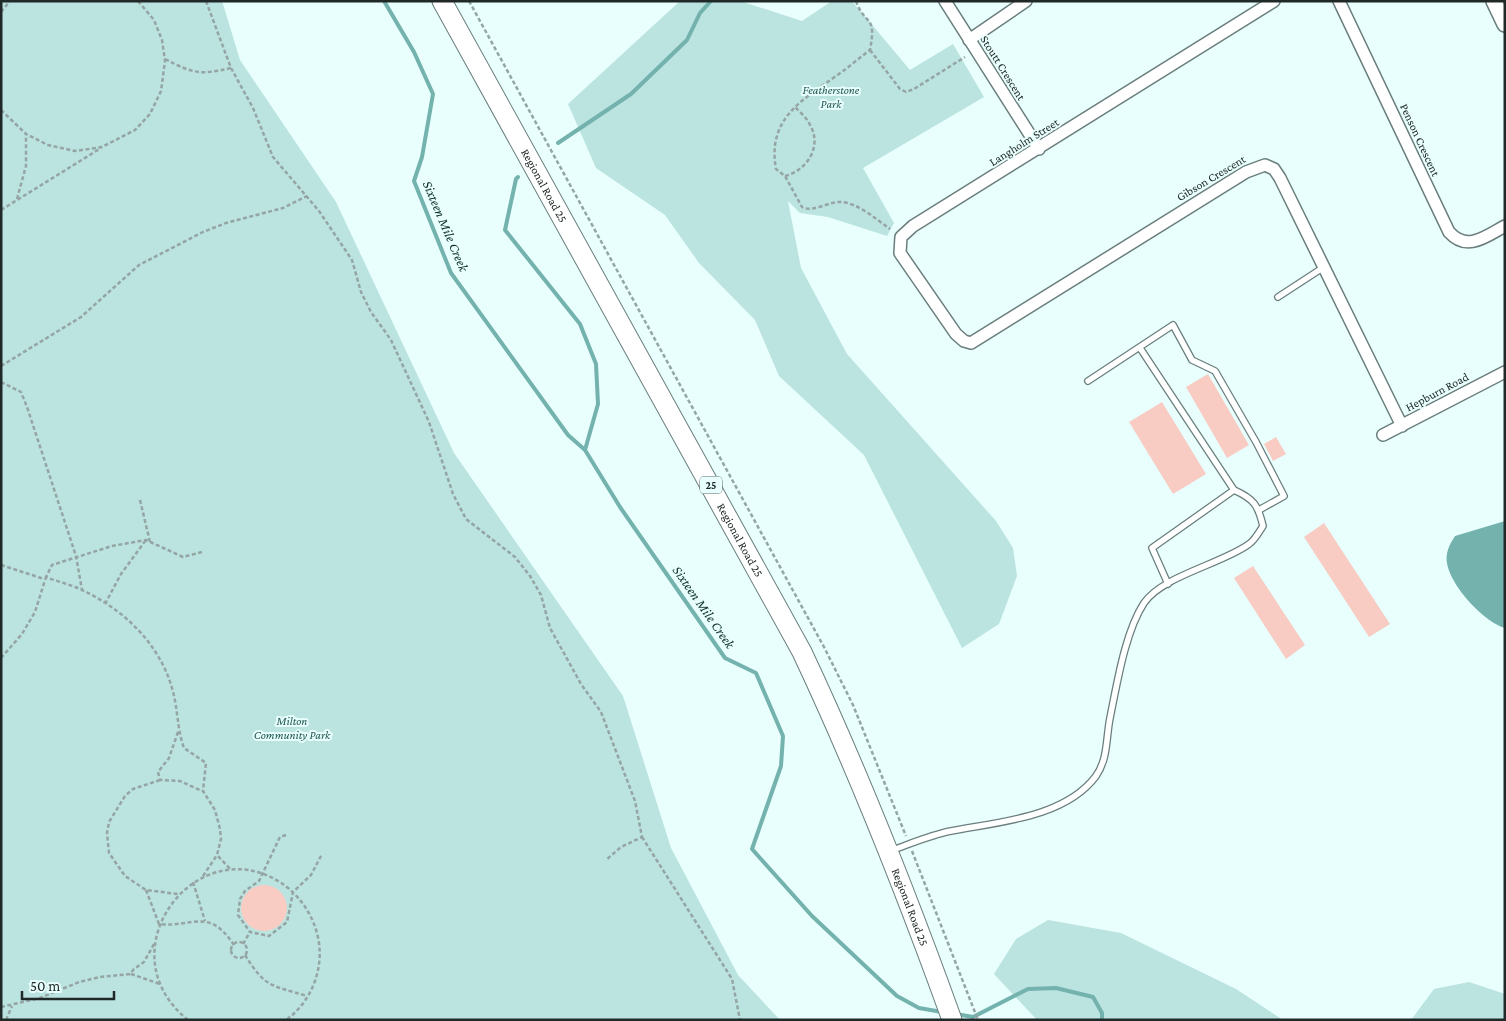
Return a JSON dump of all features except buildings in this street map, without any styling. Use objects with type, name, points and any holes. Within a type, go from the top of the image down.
[{"type":"main road","name":"Regional Road 25","points":[[442,1],[802,652],[830,710],[888,852],[952,1020]]},
{"type":"street","name":"Stoutt Crescent","points":[[945,1],[1038,149]]},
{"type":"street","points":[[969,40],[1026,1]]},
{"type":"street","name":"Langholm Street","points":[[971,343],[964,341],[956,334],[904,261],[900,253],[901,237],[913,226],[1274,1]]},
{"type":"street","name":"Penson Crescent","points":[[1340,1],[1449,232],[1456,239],[1464,243],[1472,243],[1505,226]]},
{"type":"street","points":[[1494,1],[1505,24]]},
{"type":"street","name":"Gibson Crescent","points":[[971,343],[1257,166],[1265,165],[1274,169],[1280,178],[1402,426]]},
{"type":"street","name":"Hepburn Road","points":[[1383,435],[1505,372]]},
{"type":"lane","points":[[1278,298],[1324,267]]},
{"type":"lane","points":[[1088,381],[1173,325],[1192,360],[1215,371],[1256,442],[1284,496],[1259,510]]},
{"type":"lane","points":[[888,852],[949,832],[1043,812],[1081,790],[1096,775],[1106,751],[1108,727],[1119,672],[1137,618],[1145,602],[1168,584],[1250,544],[1263,526],[1259,510],[1249,497],[1234,490],[1140,348]]},
{"type":"lane","points":[[1168,584],[1152,548],[1234,490]]},
{"type":"path","points":[[1,12],[10,1]]},
{"type":"path","points":[[1,210],[102,147],[135,130],[150,114],[161,91],[165,59],[162,40],[154,20],[138,1]]},
{"type":"path","points":[[206,1],[231,68],[253,108],[272,157],[308,196],[352,260],[361,292],[371,312],[391,340],[429,422],[453,494],[466,520],[515,557],[530,576],[541,595],[550,628],[581,684],[601,712],[636,801],[642,837],[732,979],[740,1020]]},
{"type":"path","points":[[469,1],[824,647],[852,705],[978,1020]]},
{"type":"path","points":[[856,1],[872,23],[873,31],[870,50],[794,107],[784,119],[773,156],[776,169],[784,176],[802,207],[806,209],[834,202],[848,203],[890,229]]},
{"type":"path","points":[[870,50],[900,89],[906,92],[914,89],[965,57]]},
{"type":"path","points":[[165,59],[192,72],[206,74],[231,68]]},
{"type":"path","points":[[784,176],[795,174],[806,165],[812,152],[814,139],[811,126],[794,107]]},
{"type":"path","points":[[1,110],[26,134],[48,145],[75,150],[102,147]]},
{"type":"path","points":[[17,200],[26,166],[26,134]]},
{"type":"path","points":[[1,366],[81,317],[139,265],[203,232],[226,223],[283,208],[308,196]]},
{"type":"path","points":[[1,382],[21,392],[54,484],[76,556],[82,590]]},
{"type":"path","points":[[140,500],[150,542]]},
{"type":"path","points":[[105,604],[120,574],[146,540]]},
{"type":"path","points":[[1,658],[22,634],[35,612],[45,578],[52,565],[76,556],[130,542],[146,540],[183,556],[202,552]]},
{"type":"path","points":[[1,565],[82,590],[116,609],[138,629],[160,660],[172,688],[184,748],[206,763],[203,792]]},
{"type":"path","points":[[160,780],[158,772],[169,758],[179,730]]},
{"type":"path","points":[[178,894],[146,890],[126,876],[109,853],[107,833],[109,822],[125,796],[133,789],[160,780],[180,780],[203,792],[215,810],[221,839],[217,855],[202,878]]},
{"type":"path","points":[[286,835],[280,837],[259,881],[245,892],[238,908],[240,919],[250,932],[269,936],[287,922],[293,892],[311,875],[322,854]]},
{"type":"path","points":[[606,860],[621,847],[642,837]]},
{"type":"path","points":[[217,855],[231,870]]},
{"type":"path","points":[[188,1020],[172,1005],[160,984],[154,958],[154,944],[159,924],[167,908],[178,894],[193,882],[231,870],[262,874],[278,881],[293,892],[307,909],[318,938],[320,953],[317,976],[308,996],[286,1020]]},
{"type":"path","points":[[193,882],[205,921]]},
{"type":"path","points":[[146,890],[159,924]]},
{"type":"path","points":[[159,924],[169,925],[192,920],[205,921],[223,932],[234,945]]},
{"type":"path","points":[[243,944],[250,932]]},
{"type":"path","points":[[130,974],[144,962],[154,944]]},
{"type":"path","points":[[234,945],[243,944]]},
{"type":"path","points":[[243,944],[247,949],[245,956]]},
{"type":"path","points":[[234,945],[232,951],[234,956],[238,958],[245,956]]},
{"type":"path","points":[[245,956],[261,979],[279,989],[308,996]]},
{"type":"path","points":[[1,1007],[12,1006],[78,982],[100,977],[130,974],[160,984]]},
{"type":"path","points":[[6,1020],[12,1006]]},
{"type":"green space","name":"Milton Community Park","points":[[1,1],[222,1],[240,60],[336,202],[454,453],[623,696],[671,848],[738,975],[780,1020],[1,1020]]},
{"type":"green space","name":"Featherstone Park","points":[[680,1],[740,1],[802,21],[832,1],[852,1],[910,70],[953,44],[984,97],[863,168],[894,223],[887,236],[828,217],[800,213],[788,201],[801,268],[847,354],[996,521],[1013,548],[1017,576],[999,624],[962,648],[864,455],[779,376],[755,320],[699,263],[665,215],[596,168],[568,104]]},
{"type":"green space","points":[[1048,920],[1121,933],[1236,989],[1283,1020],[1037,1020],[994,974],[1016,939]]},
{"type":"green space","points":[[1469,982],[1505,994],[1505,1020],[1411,1020],[1434,989]]},
{"type":"shaded area","points":[[1505,521],[1505,628],[1486,617],[1466,598],[1451,575],[1447,564],[1447,554],[1455,536]]},
{"type":"waterway","name":"Sixteen Mile Creek","points":[[384,1],[414,52],[433,94],[422,157],[414,181],[451,273],[568,435],[585,450],[620,507],[725,658],[756,673],[783,736],[781,766],[752,849],[812,916],[897,996],[919,1008],[942,1012]]},
{"type":"waterway","points":[[558,143],[631,94],[687,40],[700,13],[711,1]]},
{"type":"waterway","points":[[518,177],[505,230],[580,324],[596,364],[598,404],[585,450]]},
{"type":"waterway","name":"Sixteen Mile Creek","points":[[956,1014],[973,1017],[1028,989],[1056,988],[1093,997],[1102,1013],[1102,1020]]}]
